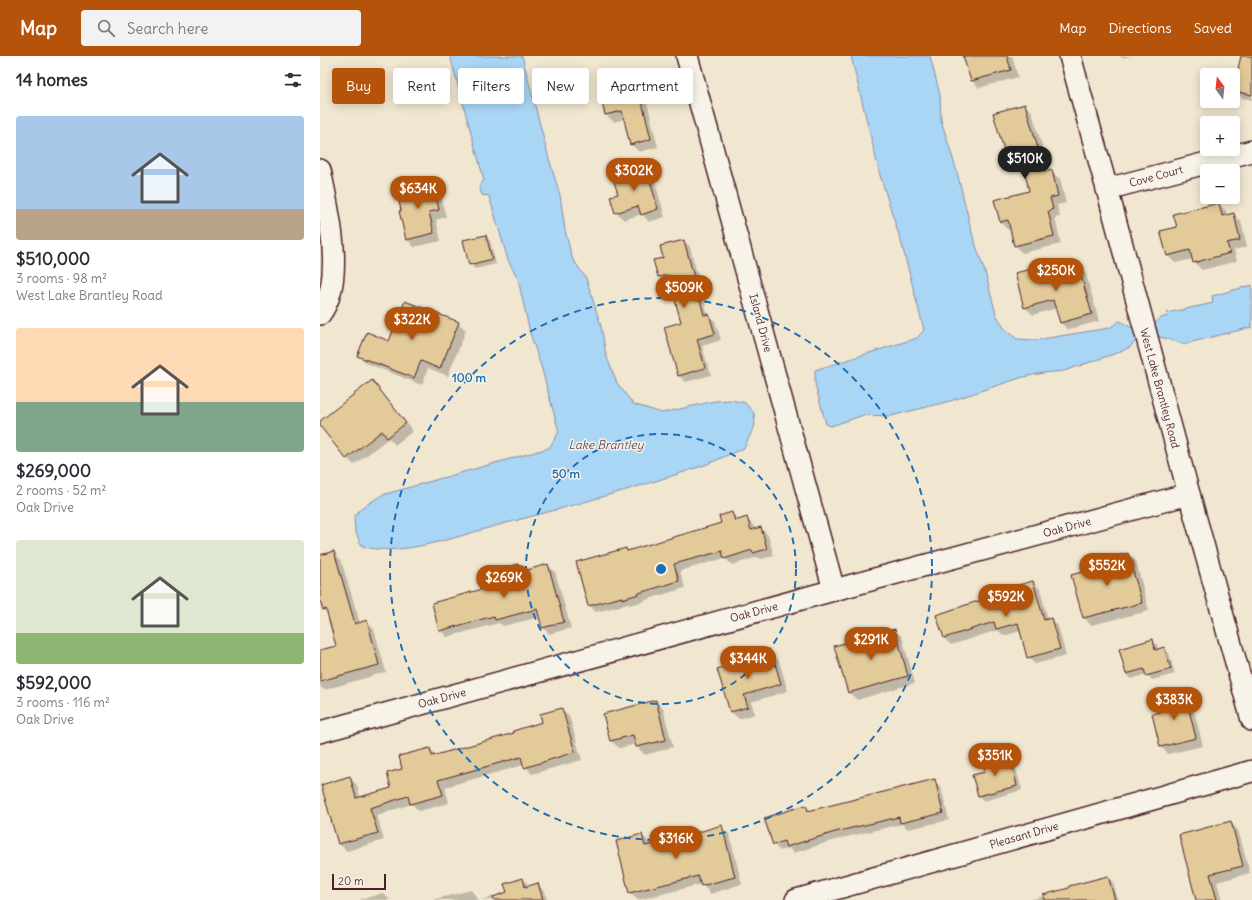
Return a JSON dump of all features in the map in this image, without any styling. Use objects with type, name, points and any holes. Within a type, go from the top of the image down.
[{"type":"street","name":"Island Drive","points":[[687,56],[834,590]]},
{"type":"street","name":"West Lake Brantley Road","points":[[1070,56],[1252,720]]},
{"type":"street","name":"Cove Court","points":[[1107,189],[1252,151]]},
{"type":"street","points":[[320,170],[330,217],[334,247],[333,282],[324,309],[320,314]]},
{"type":"street","name":"Oak Drive","points":[[320,732],[1189,494]]},
{"type":"street","name":"Pleasant Drive","points":[[796,900],[1252,771]]},
{"type":"water","name":"Lake Brantley","points":[[450,56],[522,56],[532,94],[532,104],[535,104],[560,195],[565,230],[572,258],[586,278],[601,326],[606,355],[617,383],[633,404],[662,413],[715,401],[731,400],[745,403],[754,413],[755,425],[744,448],[707,464],[651,483],[447,540],[410,548],[377,549],[362,546],[355,531],[354,517],[361,508],[382,495],[549,448],[559,432],[541,366],[530,333],[518,279],[508,260],[489,196],[482,195],[479,187],[484,180],[463,104],[524,104],[524,68],[458,68],[458,85]]},
{"type":"water","points":[[851,56],[930,56],[940,95],[941,120],[957,172],[973,237],[985,272],[996,314],[1004,328],[1017,339],[1036,340],[1109,328],[1120,321],[1134,329],[1153,325],[1161,318],[1168,316],[1167,313],[1213,303],[1212,296],[1252,285],[1252,327],[1184,344],[1157,336],[1137,340],[1130,347],[1120,352],[1064,371],[1023,377],[950,401],[891,416],[864,415],[831,426],[826,424],[815,384],[815,370],[917,338],[924,330],[902,245],[880,175]]},
{"type":"building","points":[[963,56],[1007,56],[1011,70],[971,81]]},
{"type":"building","points":[[1241,56],[1252,56],[1252,95],[1240,92],[1240,68],[1238,68]]},
{"type":"building","points":[[602,104],[643,104],[651,139],[630,145],[622,111],[605,115]]},
{"type":"building","points":[[1025,104],[1045,172],[1052,170],[1058,196],[1050,198],[1053,209],[1048,211],[1054,236],[1014,246],[1008,220],[1000,222],[994,200],[1029,191],[1021,156],[1007,160],[993,113]]},
{"type":"building","points":[[646,166],[658,209],[641,215],[638,206],[615,213],[610,196],[618,194],[612,176]]},
{"type":"building","points":[[433,182],[439,210],[429,212],[434,233],[406,240],[399,211],[401,211],[397,190]]},
{"type":"building","points":[[1219,204],[1222,216],[1234,213],[1240,240],[1227,243],[1230,253],[1193,263],[1190,250],[1167,256],[1160,231],[1177,227],[1173,214]]},
{"type":"building","points":[[486,235],[492,259],[469,265],[463,240]]},
{"type":"building","points":[[684,240],[704,315],[709,314],[715,334],[697,339],[705,368],[678,376],[664,327],[681,322],[668,275],[658,277],[653,260],[663,258],[660,246]]},
{"type":"building","points":[[1078,265],[1092,314],[1060,323],[1053,300],[1024,308],[1015,273],[1039,267],[1041,276]]},
{"type":"building","points":[[405,301],[459,322],[440,369],[421,361],[414,378],[357,356],[367,332],[389,341]]},
{"type":"building","points":[[372,380],[406,423],[387,438],[382,431],[346,459],[320,426],[320,421]]},
{"type":"building","points":[[732,512],[735,521],[747,517],[751,530],[761,527],[767,549],[753,553],[752,550],[724,559],[722,551],[674,564],[679,581],[622,599],[622,597],[588,606],[576,562],[626,548],[627,551],[721,523],[719,516]]},
{"type":"building","points":[[334,551],[355,624],[367,620],[379,665],[320,681],[320,650],[336,646],[326,609],[323,610],[320,600],[320,555]]},
{"type":"building","points":[[1128,553],[1142,603],[1083,618],[1071,575],[1108,565],[1106,559]]},
{"type":"building","points":[[518,564],[520,572],[548,564],[564,622],[542,628],[537,609],[495,620],[494,616],[439,631],[432,603],[486,588],[482,574]]},
{"type":"building","points":[[1033,581],[1044,620],[1051,618],[1060,649],[1027,658],[1018,623],[996,629],[994,622],[944,638],[936,615],[987,598],[986,594]]},
{"type":"building","points":[[895,629],[908,676],[848,693],[834,646]]},
{"type":"building","points":[[1153,639],[1155,650],[1164,647],[1171,669],[1146,676],[1144,669],[1126,674],[1119,649]]},
{"type":"building","points":[[772,653],[781,684],[744,695],[748,707],[730,712],[717,669]]},
{"type":"building","points":[[1185,694],[1196,738],[1160,747],[1152,714],[1161,712],[1158,700]]},
{"type":"building","points":[[656,700],[666,740],[636,747],[633,735],[610,741],[603,714]]},
{"type":"building","points":[[562,708],[575,752],[524,768],[521,757],[438,780],[443,795],[410,804],[408,796],[370,808],[378,833],[338,844],[321,785],[350,776],[356,798],[391,788],[387,773],[402,769],[399,756],[430,748],[432,756],[514,733],[513,731],[542,722],[540,714]]},
{"type":"building","points":[[1010,756],[1017,786],[978,796],[972,775],[985,772],[983,763]]},
{"type":"building","points":[[935,779],[943,813],[900,823],[899,817],[835,832],[786,847],[784,841],[773,845],[764,818],[806,805],[808,811]]},
{"type":"building","points":[[1231,821],[1243,866],[1210,874],[1217,900],[1196,900],[1179,835]]},
{"type":"building","points":[[722,825],[735,877],[701,886],[698,876],[629,893],[616,841],[642,834],[645,846],[679,838]]},
{"type":"building","points":[[1108,876],[1115,900],[1044,900],[1043,895],[1069,888],[1069,886]]},
{"type":"building","points":[[523,878],[525,887],[538,883],[543,900],[494,900],[493,897],[507,892],[504,884]]}]
